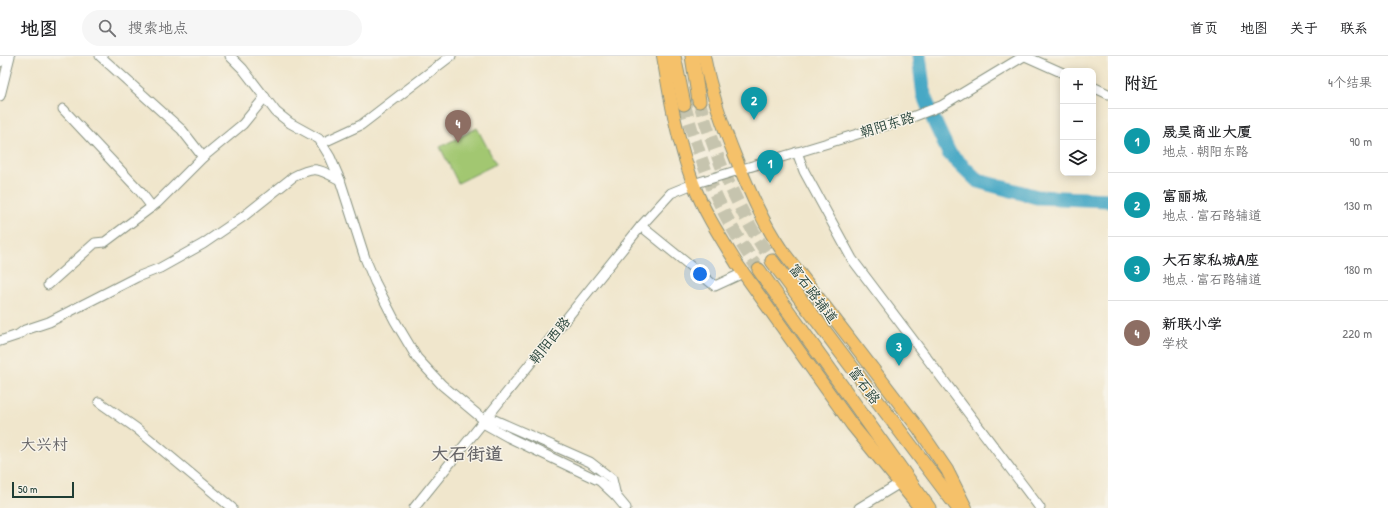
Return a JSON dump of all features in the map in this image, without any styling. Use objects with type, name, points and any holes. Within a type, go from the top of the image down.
[{"type":"highway","points":[[674,56],[684,104]]},
{"type":"highway","points":[[692,56],[699,100]]},
{"type":"highway","name":"富石路","points":[[772,261],[958,508]]},
{"type":"highway","name":"富石路","points":[[759,270],[929,508]]},
{"type":"main road","points":[[663,56],[680,140],[693,184],[722,239],[743,273],[852,425],[920,508]]},
{"type":"main road","name":"富石路辅道","points":[[704,56],[707,72],[721,119],[751,195],[768,230],[918,429],[947,470],[966,508]]},
{"type":"street","points":[[0,62],[2,56]]},
{"type":"street","points":[[0,96],[10,56]]},
{"type":"street","points":[[100,56],[182,130],[202,156]]},
{"type":"street","points":[[230,56],[243,69],[276,112],[290,123],[319,139],[322,143],[340,180],[365,258],[395,321],[417,358],[442,385],[484,421],[515,441],[600,481],[626,508]]},
{"type":"street","points":[[322,143],[361,124],[451,56]]},
{"type":"street","points":[[1024,56],[1060,72]]},
{"type":"street","name":"朝阳东路","points":[[693,184],[941,106],[1024,56]]},
{"type":"street","points":[[1096,88],[1108,94]]},
{"type":"street","points":[[48,285],[95,243],[105,242],[152,207],[202,156],[243,124],[265,97]]},
{"type":"street","points":[[63,109],[139,190],[152,207]]},
{"type":"street","points":[[797,152],[804,171],[852,259],[1040,508]]},
{"type":"street","points":[[0,341],[18,335],[25,330],[49,322],[137,277],[166,265],[225,230],[300,173],[313,169],[326,173],[340,180]]},
{"type":"street","name":"朝阳西路","points":[[414,508],[641,226],[671,193],[693,184]]},
{"type":"street","points":[[641,226],[715,286],[743,273]]},
{"type":"street","points":[[99,402],[136,428],[232,508]]},
{"type":"street","points":[[484,421],[489,418],[497,421],[590,462],[612,479],[616,496]]},
{"type":"street","points":[[859,508],[900,483]]},
{"type":"green space","points":[[477,128],[496,164],[458,183],[440,147]]},
{"type":"waterway","points":[[919,56],[924,96],[949,153],[978,181],[1037,197],[1108,200]]},
{"type":"tunnel","points":[[699,101],[713,144],[729,184],[748,222],[772,261]]},
{"type":"tunnel","points":[[684,104],[698,149],[714,192],[735,233],[759,270]]},
{"type":"place","name":"富丽城","points":[[754,120]]},
{"type":"place","name":"新联小学","points":[[458,143]]},
{"type":"place","name":"晟昊商业大厦","points":[[770,183]]},
{"type":"place","name":"大石家私城A座","points":[[899,366]]},
{"type":"district","name":"大兴村","points":[[44,444]]},
{"type":"district","name":"大石街道","points":[[467,453]]}]
